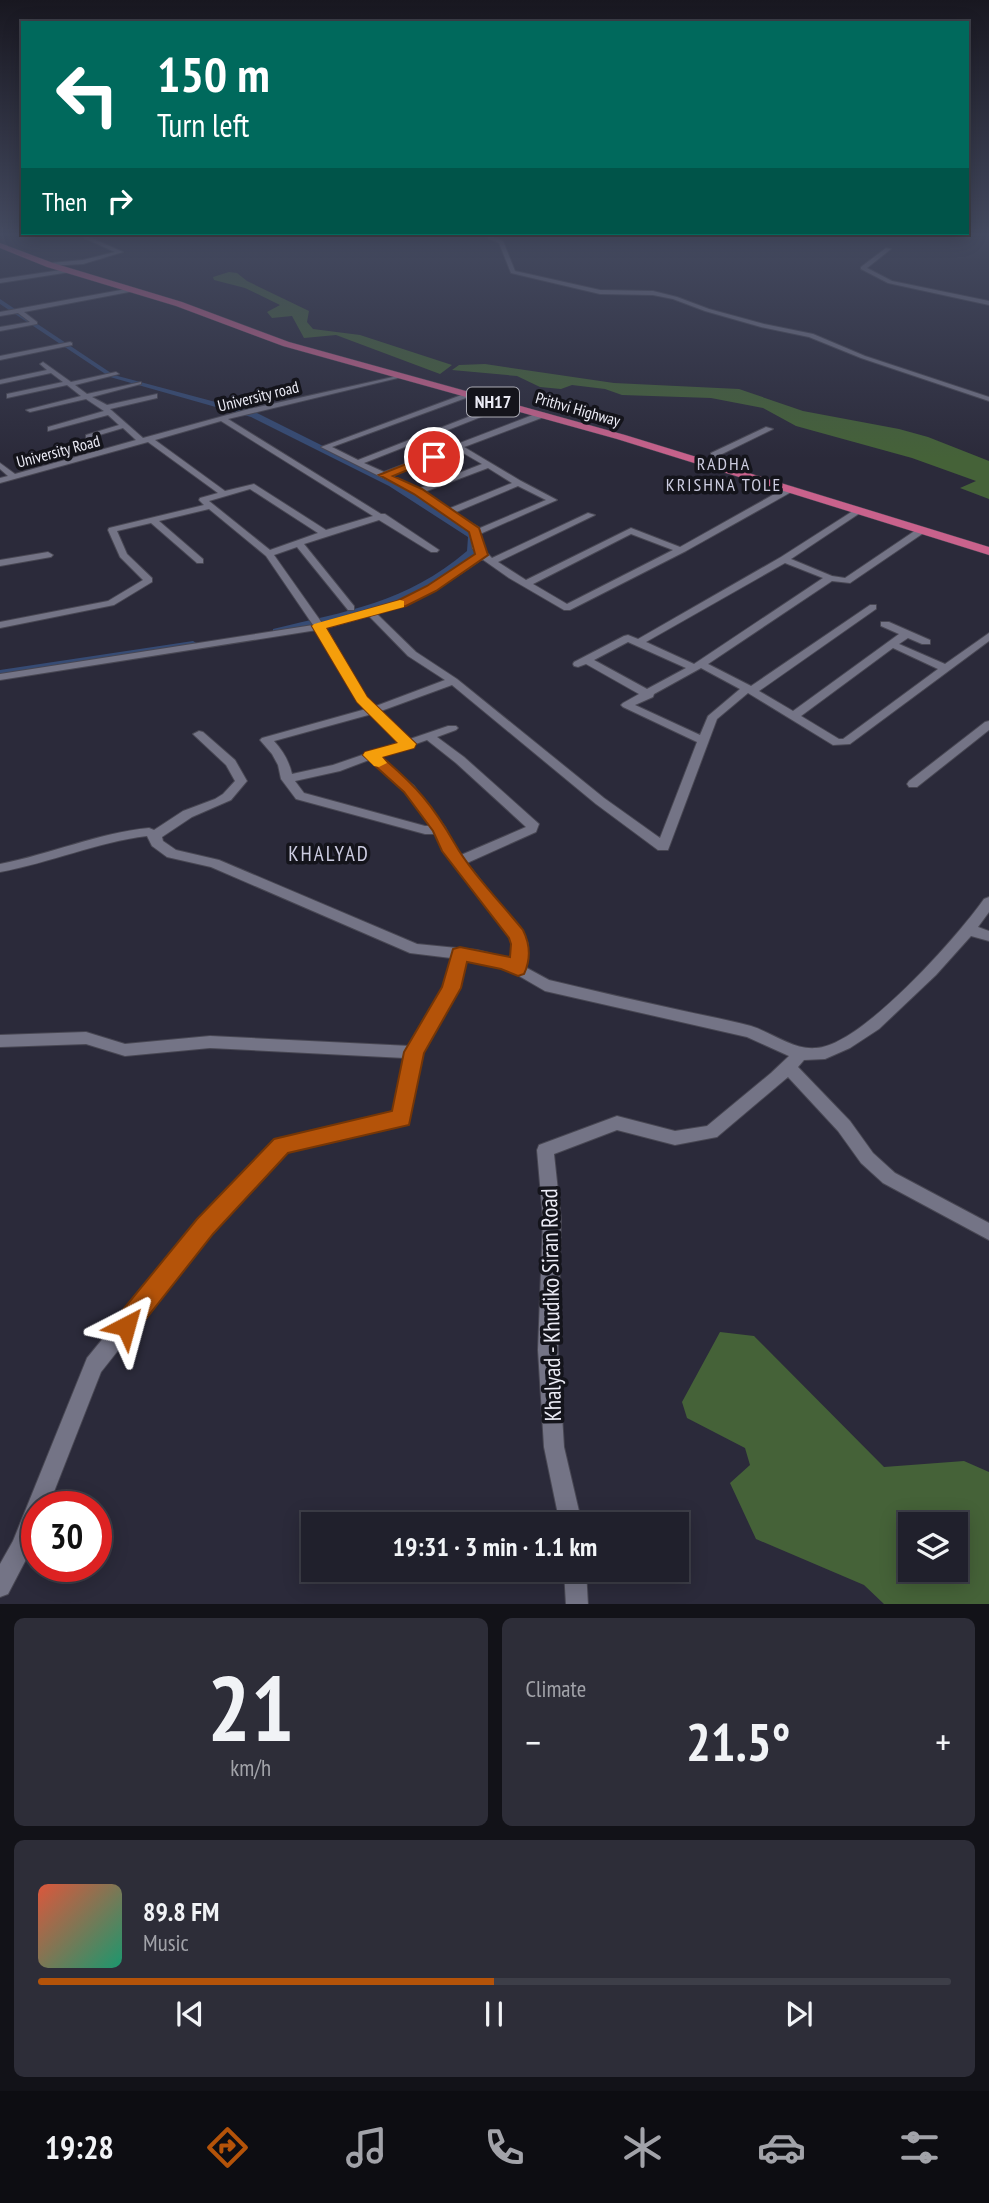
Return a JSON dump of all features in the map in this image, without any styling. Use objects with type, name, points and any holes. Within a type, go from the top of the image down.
[{"type":"highway","name":"Prithvi Highway","points":[[192,309],[286,344],[720,467],[989,551]]},
{"type":"street","points":[[0,314],[31,309]]},
{"type":"street","points":[[704,309],[763,326],[811,335],[863,357],[989,399]]},
{"type":"street","points":[[0,329],[35,323],[19,311]]},
{"type":"street","points":[[0,358],[70,344]]},
{"type":"street","points":[[43,364],[107,410],[123,426],[223,494]]},
{"type":"street","points":[[0,382],[51,371]]},
{"type":"street","points":[[10,396],[116,374]]},
{"type":"street","name":"University road","points":[[124,447],[222,419],[400,376]]},
{"type":"street","points":[[30,410],[139,383]]},
{"type":"street","points":[[459,447],[518,483],[554,500],[481,531],[475,531],[418,492],[325,447],[470,395]]},
{"type":"street","points":[[51,429],[154,396]]},
{"type":"street","points":[[356,463],[507,405]]},
{"type":"street","points":[[384,475],[541,415]]},
{"type":"street","points":[[222,419],[434,550]]},
{"type":"street","points":[[89,436],[123,426]]},
{"type":"street","points":[[720,467],[727,461],[714,455],[769,429]]},
{"type":"street","name":"University Road","points":[[0,481],[124,447]]},
{"type":"street","points":[[418,492],[488,465]]},
{"type":"street","points":[[0,466],[13,477]]},
{"type":"street","points":[[449,512],[518,483]]},
{"type":"street","points":[[324,533],[251,486],[203,500],[269,554],[319,626],[362,699],[409,744]]},
{"type":"street","points":[[475,531],[477,548],[482,555],[567,608],[790,489]]},
{"type":"street","points":[[0,625],[111,603],[149,580],[123,555],[112,530],[210,506]]},
{"type":"street","points":[[639,642],[784,559],[859,510]]},
{"type":"street","points":[[493,561],[591,515]]},
{"type":"street","points":[[269,554],[324,533],[382,516]]},
{"type":"street","points":[[153,520],[200,561]]},
{"type":"street","points":[[784,559],[830,578],[847,581],[922,530]]},
{"type":"street","points":[[526,584],[631,531],[678,549]]},
{"type":"street","points":[[299,544],[311,562],[352,608]]},
{"type":"street","points":[[0,563],[48,555]]},
{"type":"street","points":[[0,677],[319,626],[371,613],[401,604],[432,589],[482,555]]},
{"type":"street","points":[[703,741],[627,705],[698,666],[830,578]]},
{"type":"street","points":[[371,613],[412,654],[453,681],[600,801],[663,847],[677,818],[712,718],[873,607]]},
{"type":"street","points":[[885,624],[926,642]]},
{"type":"street","points":[[792,717],[906,634]]},
{"type":"street","points":[[649,695],[582,662],[628,638],[749,690],[831,741],[843,743],[989,636]]},
{"type":"street","points":[[892,644],[946,668]]},
{"type":"street","points":[[441,830],[425,830],[300,796],[287,779],[284,765],[266,740],[372,711],[453,681]]},
{"type":"street","points":[[913,784],[989,724]]},
{"type":"street","points":[[287,779],[336,768],[452,728]]},
{"type":"street","points":[[155,835],[178,819],[218,804],[233,794],[241,781],[231,762],[199,734]]},
{"type":"street","points":[[430,737],[533,824],[532,829],[459,861]]},
{"type":"street","points":[[370,755],[410,789],[441,830],[447,847],[517,935],[521,944],[518,969]]},
{"type":"street","points":[[0,868],[25,864],[96,841],[149,832],[172,854],[214,863],[415,949],[466,954],[506,962],[545,985],[750,1032],[793,1060],[867,1158],[889,1178],[989,1232]]},
{"type":"street","points":[[793,1060],[829,1055],[859,1036],[901,1002],[970,930],[989,902]]},
{"type":"street","points":[[970,930],[989,936]]},
{"type":"street","points":[[44,1491],[94,1365],[205,1227],[282,1145],[402,1118],[414,1052],[452,988],[466,954]]},
{"type":"street","points":[[0,1041],[86,1038],[125,1051],[210,1042],[414,1052]]},
{"type":"street","name":"Khalyad - Khudiko Siran Road","points":[[568,1512],[554,1447],[548,1350],[552,1219],[545,1150],[617,1123],[675,1138],[711,1132],[777,1078],[793,1060]]},
{"type":"street","points":[[0,1586],[21,1548]]},
{"type":"street","points":[[576,1582],[577,1604]]},
{"type":"green space","points":[[273,309],[305,309],[309,311],[307,322],[313,329],[360,335],[452,365],[440,374],[336,335],[304,338],[292,316],[272,318],[267,312]]},
{"type":"green space","points":[[485,364],[614,383],[739,389],[803,411],[899,429],[928,437],[989,461],[989,499],[960,488],[976,481],[912,458],[796,426],[763,408],[711,398],[622,395],[605,389],[572,385],[561,389],[540,387],[517,376],[452,370],[459,365]]},
{"type":"green space","points":[[720,1332],[754,1336],[884,1467],[964,1461],[989,1472],[989,1604],[884,1604],[864,1585],[756,1539],[730,1483],[750,1465],[745,1448],[687,1418],[682,1402]]},
{"type":"waterway","points":[[12,309],[112,376],[254,415],[392,484],[472,536],[472,552],[438,579],[383,605],[322,621]]},
{"type":"waterway","points":[[277,631],[314,623]]},
{"type":"waterway","points":[[0,673],[193,644]]},
{"type":"slow traffic","points":[[379,763],[370,755],[409,744],[362,699],[319,626],[400,604]]},
{"type":"district","name":"RADHA KRISHNA TOLE","points":[[724,474]]},
{"type":"district","name":"KHALYAD","points":[[329,854]]},
{"type":"route","points":[[126,1326],[205,1227],[282,1145],[402,1118],[414,1052],[452,988],[460,954],[506,962],[518,969],[521,944],[517,935],[447,847],[441,830],[410,789],[370,755],[409,744],[362,699],[319,626],[401,604],[432,589],[482,555],[477,548],[475,531],[418,492],[384,475],[434,457]]}]
